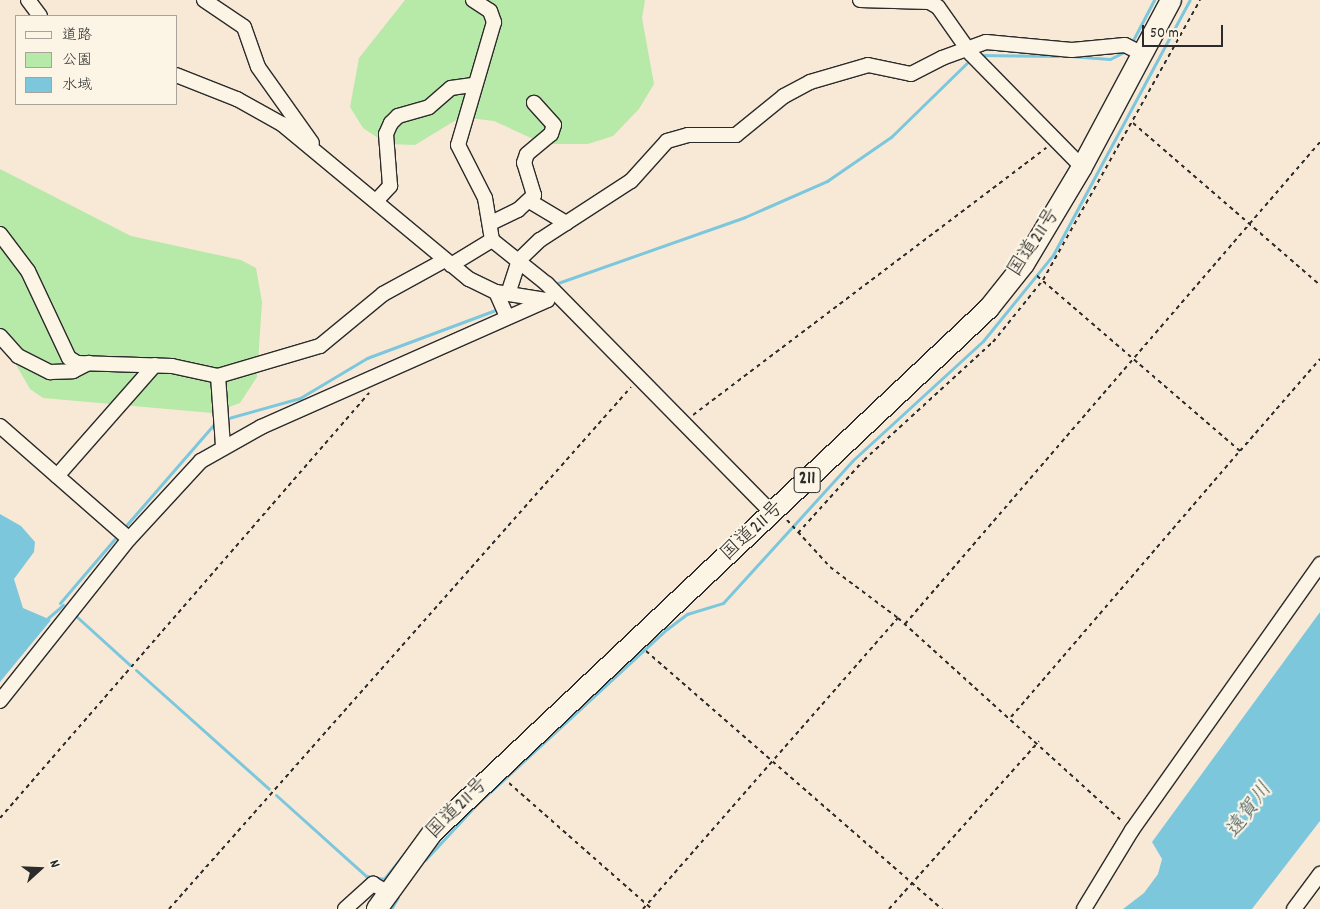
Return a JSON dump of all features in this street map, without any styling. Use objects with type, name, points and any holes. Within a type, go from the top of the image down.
[{"type":"highway","name":"国道211号","points":[[382,901],[433,832],[955,343],[1024,264],[1082,167],[1134,50],[1171,0]]},
{"type":"street","points":[[28,0],[39,15]]},
{"type":"street","points":[[204,0],[244,27],[258,67],[314,148]]},
{"type":"street","points":[[474,0],[490,11],[494,22],[473,85],[458,145],[485,198],[491,223],[492,240]]},
{"type":"street","points":[[860,0],[930,2],[945,15],[971,54],[1054,142],[1082,167]]},
{"type":"street","points":[[506,302],[519,260],[566,223],[631,181],[676,136],[736,136],[784,96],[810,82],[868,65],[912,74],[971,54],[986,42],[1072,50],[1134,50]]},
{"type":"street","points":[[178,76],[237,99],[314,148],[378,199],[448,262],[506,302],[546,293]]},
{"type":"street","points":[[378,199],[390,186],[386,134],[391,123],[398,116],[429,107],[451,88],[473,85]]},
{"type":"street","points":[[491,223],[531,202],[534,195],[524,163],[527,154],[551,134],[554,125],[534,103]]},
{"type":"street","points":[[531,202],[566,223]]},
{"type":"street","points":[[0,234],[28,271],[64,353],[77,363],[155,365],[218,376],[320,346],[382,294],[492,240]]},
{"type":"street","points":[[492,240],[519,260],[546,293],[571,310],[775,510]]},
{"type":"street","points":[[0,701],[122,534],[201,461],[223,445],[388,372],[506,302],[546,293]]},
{"type":"street","points":[[0,336],[18,356],[50,372],[73,371],[92,362]]},
{"type":"street","points":[[57,476],[155,365]]},
{"type":"street","points":[[218,376],[223,445]]},
{"type":"street","points":[[0,426],[122,534]]},
{"type":"street","points":[[1084,909],[1132,830],[1320,564]]},
{"type":"street","points":[[1294,909],[1320,874]]},
{"type":"street","points":[[345,909],[373,884],[382,901]]},
{"type":"path","points":[[1133,123],[1320,285]]},
{"type":"path","points":[[684,422],[1054,142]]},
{"type":"path","points":[[905,624],[1320,142]]},
{"type":"path","points":[[1024,264],[1240,451]]},
{"type":"path","points":[[1011,717],[1320,360]]},
{"type":"path","points":[[0,818],[388,372]]},
{"type":"path","points":[[169,909],[640,376]]},
{"type":"path","points":[[775,510],[830,567],[905,624],[1039,741],[1132,830]]},
{"type":"path","points":[[642,909],[898,618]]},
{"type":"path","points":[[635,641],[771,762],[942,909]]},
{"type":"path","points":[[889,909],[1039,741]]},
{"type":"path","points":[[496,771],[652,909]]},
{"type":"green space","points":[[405,0],[645,0],[642,18],[654,84],[639,109],[613,136],[588,144],[544,144],[494,121],[461,117],[415,145],[387,144],[363,128],[350,107],[359,58]]},
{"type":"green space","points":[[0,169],[131,236],[241,260],[256,268],[262,302],[257,377],[240,403],[212,413],[43,398],[30,389],[0,337]]},
{"type":"water","points":[[0,514],[21,526],[35,542],[34,552],[14,579],[23,608],[51,620],[0,682]]},
{"type":"water","name":"遠賀川","points":[[1320,612],[1320,821],[1252,909],[1123,909],[1144,893],[1158,874],[1162,859],[1152,842]]},
{"type":"waterway","points":[[1131,44],[1154,0]]},
{"type":"waterway","points":[[425,860],[476,805],[667,629],[687,614],[723,603],[852,461],[983,341],[1053,255],[1190,0]]},
{"type":"waterway","points":[[1070,56],[1110,59],[1126,51]]},
{"type":"waterway","points":[[978,55],[1059,56]]},
{"type":"waterway","points":[[555,284],[745,217],[827,181],[891,137],[971,59]]},
{"type":"waterway","points":[[225,419],[300,398],[367,358],[498,309]]},
{"type":"waterway","points":[[123,529],[217,421]]},
{"type":"waterway","points":[[60,603],[119,534]]},
{"type":"waterway","points":[[698,570],[727,542]]},
{"type":"waterway","points":[[48,618],[63,605]]},
{"type":"waterway","points":[[76,616],[130,665]]},
{"type":"waterway","points":[[136,670],[269,789]]},
{"type":"waterway","points":[[455,797],[585,675]]},
{"type":"waterway","points":[[276,795],[366,876],[384,879],[412,844]]},
{"type":"waterway","points":[[391,909],[398,897]]}]
